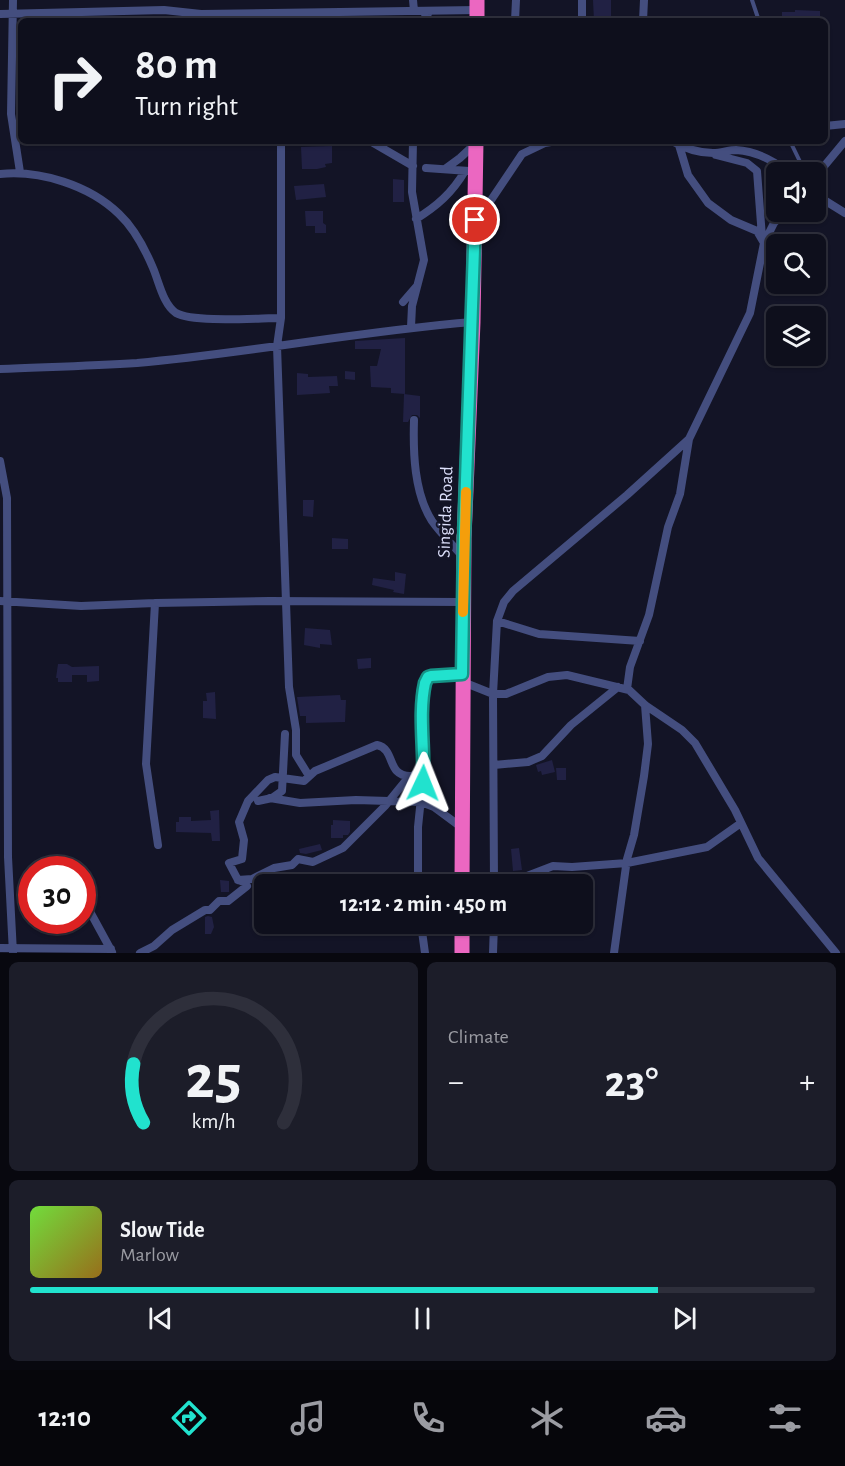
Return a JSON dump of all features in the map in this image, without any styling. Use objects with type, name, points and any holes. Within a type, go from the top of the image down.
[{"type":"highway","name":"Singida Road","points":[[462,874],[463,602],[475,224],[470,171],[476,144]]},
{"type":"highway","points":[[462,934],[462,953]]},
{"type":"street","points":[[14,0],[11,114],[20,172]]},
{"type":"street","points":[[413,0],[414,10]]},
{"type":"street","points":[[515,18],[516,0]]},
{"type":"street","points":[[582,0],[582,18]]},
{"type":"street","points":[[643,18],[644,0]]},
{"type":"street","points":[[0,14],[164,10],[201,14],[477,10]]},
{"type":"street","points":[[424,18],[430,10]]},
{"type":"street","points":[[278,12],[278,18]]},
{"type":"street","points":[[828,126],[845,124]]},
{"type":"street","points":[[826,164],[845,141]]},
{"type":"street","points":[[281,144],[281,318],[277,346],[285,601],[289,687],[296,730],[295,749],[298,760],[309,776]]},
{"type":"street","points":[[375,144],[412,165]]},
{"type":"street","points":[[411,327],[412,306],[424,260],[412,192],[413,144]]},
{"type":"street","points":[[445,169],[474,144]]},
{"type":"street","points":[[475,224],[522,154],[543,144]]},
{"type":"street","points":[[676,144],[688,175],[708,203],[731,220],[756,231],[763,240]]},
{"type":"street","points":[[627,689],[630,667],[654,599],[668,527],[682,486],[689,439],[750,313],[763,240],[757,171],[747,163],[679,144]]},
{"type":"street","points":[[706,153],[736,150],[755,154],[774,162]]},
{"type":"street","points":[[426,168],[470,171]]},
{"type":"street","points":[[416,219],[439,205],[470,171]]},
{"type":"street","points":[[0,174],[20,172],[69,184],[118,213],[140,241],[166,300],[176,312],[197,318],[281,318]]},
{"type":"street","points":[[826,201],[845,213]]},
{"type":"street","points":[[763,240],[776,222]]},
{"type":"street","points":[[403,302],[417,286]]},
{"type":"street","points":[[0,369],[137,363],[411,327],[473,322]]},
{"type":"street","points":[[414,420],[413,448],[418,486],[432,520],[464,558]]},
{"type":"street","points":[[495,874],[494,694],[497,621],[504,602],[513,591],[627,495],[689,439]]},
{"type":"street","points":[[0,461],[7,498],[4,601],[8,857],[13,951]]},
{"type":"street","points":[[4,601],[81,606],[285,601],[463,602]]},
{"type":"street","points":[[155,603],[146,764],[158,844]]},
{"type":"street","points":[[497,621],[539,634],[640,641]]},
{"type":"street","points":[[418,874],[418,827],[424,768],[422,725],[425,683],[428,677],[463,678],[494,694],[506,694],[548,677],[567,675],[627,689],[645,705],[682,730],[695,743],[735,810],[766,870],[836,953]]},
{"type":"street","points":[[494,765],[528,762],[542,756],[571,725],[618,687]]},
{"type":"street","points":[[614,953],[627,863],[641,801],[647,754],[645,705]]},
{"type":"street","points":[[258,801],[270,798],[282,791],[285,734]]},
{"type":"street","points":[[140,953],[156,945],[172,930],[205,909],[210,910],[219,901],[228,901],[247,886],[238,879],[229,863],[242,859],[244,840],[239,822],[248,801],[268,780],[274,777],[284,777],[304,781],[315,771],[377,745],[386,750],[398,773],[410,776]]},
{"type":"street","points":[[238,879],[252,879],[274,868],[292,865],[297,859],[313,862],[333,854],[350,842],[410,776],[424,768]]},
{"type":"street","points":[[270,798],[300,803],[390,800],[421,802],[434,807],[462,828]]},
{"type":"street","points":[[532,874],[553,866],[627,863],[706,847],[741,823]]},
{"type":"street","points":[[0,948],[13,951],[111,951],[96,923]]},
{"type":"street","points":[[422,934],[425,953]]},
{"type":"street","points":[[494,934],[494,953]]},
{"type":"lane","points":[[752,0],[758,18]]},
{"type":"lane","points":[[791,144],[800,162]]},
{"type":"building","points":[[593,0],[611,0],[611,18],[594,18]]},
{"type":"building","points":[[795,10],[820,11],[820,18],[782,18],[782,12],[795,12]]},
{"type":"building","points":[[332,146],[332,163],[317,169],[302,169],[301,147]]},
{"type":"building","points":[[393,179],[404,180],[404,202],[393,202]]},
{"type":"building","points":[[324,184],[326,197],[296,200],[294,186]]},
{"type":"building","points":[[305,211],[323,211],[326,233],[315,233],[315,226],[306,226]]},
{"type":"building","points":[[405,338],[405,394],[391,393],[391,388],[371,387],[370,366],[377,366],[381,349],[355,349],[355,341]]},
{"type":"building","points":[[345,371],[355,372],[355,380],[345,379]]},
{"type":"building","points":[[297,373],[308,374],[308,377],[337,376],[338,386],[329,386],[330,393],[297,395]]},
{"type":"building","points":[[404,394],[420,396],[420,418],[412,415],[408,422],[403,422]]},
{"type":"building","points":[[303,500],[314,500],[313,517],[303,516]]},
{"type":"building","points":[[332,538],[348,539],[348,549],[332,549]]},
{"type":"building","points":[[395,572],[406,574],[404,594],[372,585],[373,578],[395,581]]},
{"type":"building","points":[[305,628],[330,630],[332,645],[320,644],[320,648],[304,645]]},
{"type":"building","points":[[371,658],[371,668],[358,669],[357,659]]},
{"type":"building","points":[[58,664],[67,664],[72,667],[99,666],[99,681],[87,682],[87,675],[72,675],[72,682],[58,682],[56,678]]},
{"type":"building","points":[[215,692],[216,719],[203,718],[203,701],[207,701],[206,693]]},
{"type":"building","points":[[340,695],[341,700],[346,700],[345,722],[306,723],[306,716],[300,716],[297,697]]},
{"type":"building","points":[[552,760],[555,772],[542,775],[541,771],[538,772],[536,765]]},
{"type":"building","points":[[556,768],[566,768],[566,780],[557,780]]},
{"type":"building","points":[[219,810],[220,841],[212,841],[211,833],[176,832],[176,822],[179,822],[179,817],[191,817],[191,821],[211,820],[210,811]]},
{"type":"building","points":[[333,820],[350,821],[348,835],[343,835],[343,838],[331,838]]},
{"type":"building","points":[[320,844],[322,850],[306,854],[300,853],[299,849]]},
{"type":"building","points":[[519,848],[522,870],[513,871],[511,849]]},
{"type":"building","points":[[220,880],[229,881],[229,892],[221,892]]},
{"type":"building","points":[[205,917],[212,917],[214,927],[211,934],[205,934]]},
{"type":"building","points":[[298,934],[343,934],[343,936],[298,936]]},
{"type":"slow traffic","points":[[463,612],[466,492]]},
{"type":"route","points":[[423,783],[422,725],[425,683],[431,676],[462,674],[464,538],[475,220]]}]
